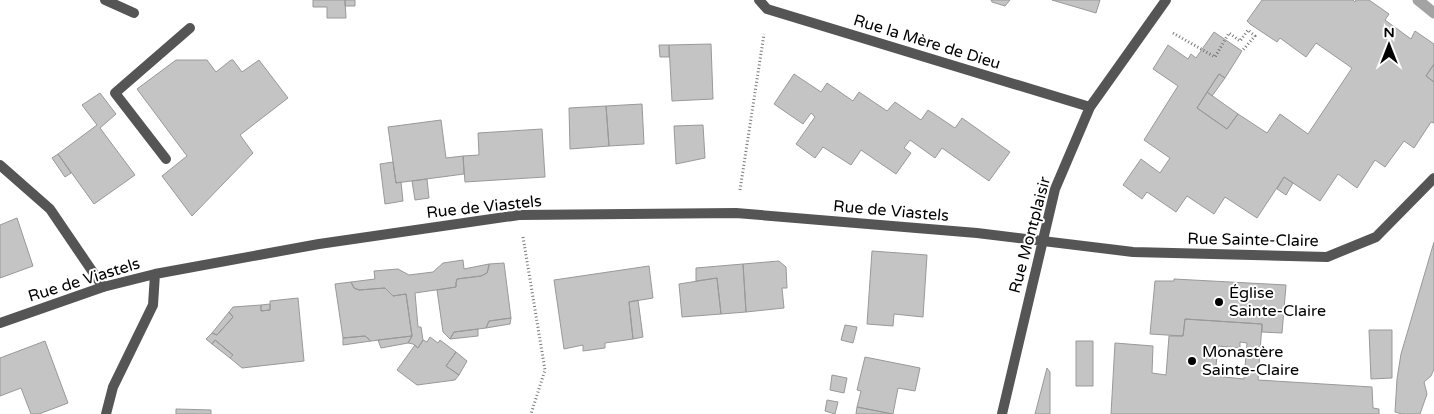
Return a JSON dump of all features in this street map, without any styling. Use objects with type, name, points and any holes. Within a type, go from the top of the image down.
[{"type":"street","points":[[105,0],[134,13]]},
{"type":"street","points":[[759,0],[767,10]]},
{"type":"street","name":"Rue Montplaisir","points":[[1002,414],[1055,189],[1090,107],[1166,0]]},
{"type":"street","name":"Rue la Mère de Dieu","points":[[767,10],[1090,107]]},
{"type":"street","points":[[166,159],[115,93],[190,28]]},
{"type":"street","points":[[0,165],[50,209],[103,286]]},
{"type":"street","name":"Rue Sainte-Claire","points":[[1042,242],[1133,252],[1327,256],[1376,237],[1434,178]]},
{"type":"street","name":"Rue de Viastels","points":[[0,323],[103,286],[155,274],[320,244],[519,215],[736,213],[977,233],[1042,242]]},
{"type":"street","points":[[106,414],[113,387],[153,305],[155,274]]},
{"type":"path","points":[[736,213],[767,10]]},
{"type":"path","points":[[1151,20],[1215,58],[1229,34],[1240,41],[1248,30],[1255,36],[1242,52]]},
{"type":"path","points":[[519,215],[545,370],[531,414]]},
{"type":"building","points":[[313,0],[345,0],[346,18],[327,18],[327,7],[313,7]]},
{"type":"building","points":[[345,0],[355,0],[355,6],[345,6]]},
{"type":"building","points":[[991,0],[1010,0],[1005,6]]},
{"type":"building","points":[[1052,0],[1100,0],[1096,13]]},
{"type":"building","points":[[1262,0],[1353,0],[1355,2],[1356,0],[1369,0],[1389,14],[1385,20],[1411,39],[1415,31],[1434,44],[1434,64],[1426,76],[1434,82],[1434,123],[1431,122],[1414,148],[1404,141],[1385,167],[1375,160],[1357,188],[1338,174],[1320,201],[1284,177],[1257,218],[1225,197],[1214,214],[1187,196],[1176,212],[1147,192],[1142,199],[1123,185],[1141,159],[1160,173],[1170,158],[1144,140],[1178,86],[1153,69],[1168,45],[1188,59],[1191,54],[1196,58],[1214,32],[1242,51],[1225,78],[1219,74],[1197,108],[1227,129],[1238,114],[1267,133],[1280,114],[1308,134],[1352,68],[1316,43],[1306,57],[1280,38],[1277,42],[1250,24],[1247,21]]},
{"type":"building","points":[[711,44],[713,99],[672,101],[669,45]]},
{"type":"building","points":[[659,45],[669,45],[669,57],[660,57]]},
{"type":"building","points":[[176,60],[207,60],[216,72],[233,60],[242,72],[259,60],[288,98],[240,135],[253,153],[192,216],[162,176],[187,156],[137,89]]},
{"type":"building","points":[[1434,64],[1434,82],[1426,76]]},
{"type":"building","points":[[794,74],[821,92],[827,83],[853,101],[859,92],[887,111],[895,102],[921,120],[928,110],[955,128],[962,118],[1010,152],[989,181],[942,148],[935,158],[910,140],[904,148],[911,153],[896,174],[861,150],[851,165],[823,147],[815,158],[796,144],[815,117],[811,113],[803,124],[774,104]]},
{"type":"building","points":[[1219,74],[1225,78],[1212,96],[1207,92]]},
{"type":"building","points":[[1207,92],[1238,114],[1227,129],[1197,108]]},
{"type":"building","points":[[100,93],[116,114],[100,128],[135,175],[94,204],[58,154],[97,125],[82,105]]},
{"type":"building","points":[[642,104],[644,144],[609,146],[606,106]]},
{"type":"building","points":[[606,106],[609,146],[570,149],[569,108]]},
{"type":"building","points":[[441,120],[446,158],[463,156],[464,174],[396,183],[388,127]]},
{"type":"building","points":[[703,125],[705,158],[676,164],[674,126]]},
{"type":"building","points":[[542,129],[545,177],[465,182],[463,156],[479,155],[478,133]]},
{"type":"building","points":[[58,154],[71,173],[65,177],[52,158]]},
{"type":"building","points":[[393,162],[396,183],[401,182],[403,201],[385,204],[380,164]]},
{"type":"building","points":[[1284,177],[1293,183],[1286,195],[1277,189]]},
{"type":"building","points":[[427,179],[429,198],[415,200],[412,181]]},
{"type":"building","points":[[17,218],[33,266],[0,278],[0,225]]},
{"type":"building","points":[[1434,242],[1434,369],[1431,376],[1424,382],[1427,394],[1420,414],[1402,414],[1395,412],[1401,354]]},
{"type":"building","points":[[872,251],[927,255],[923,317],[894,314],[893,326],[867,324]]},
{"type":"building","points":[[463,260],[464,269],[489,264],[487,273],[481,276],[457,279],[456,287],[415,293],[418,327],[421,327],[423,340],[418,348],[408,343],[412,336],[406,294],[393,296],[385,288],[359,290],[354,288],[351,282],[375,279],[374,271],[398,269],[409,275],[433,272],[443,263]]},
{"type":"building","points":[[779,261],[786,267],[787,288],[782,288],[784,308],[746,312],[743,264]]},
{"type":"building","points":[[504,263],[511,318],[489,321],[486,328],[454,332],[450,339],[443,332],[437,290],[456,287],[457,279],[481,276],[487,273],[489,264]]},
{"type":"building","points":[[743,264],[746,312],[721,314],[717,278],[696,281],[696,268]]},
{"type":"building","points":[[649,266],[653,298],[629,302],[633,339],[605,343],[605,348],[583,351],[583,345],[564,349],[554,280]]},
{"type":"building","points":[[717,278],[721,314],[682,317],[679,284]]},
{"type":"building","name":"Église Sainte-Claire","points":[[1174,279],[1286,285],[1282,333],[1262,332],[1262,324],[1185,319],[1183,336],[1150,334],[1155,281],[1174,281]]},
{"type":"building","points":[[351,282],[354,288],[359,290],[385,288],[393,296],[406,294],[412,336],[371,341],[365,336],[343,338],[335,284]]},
{"type":"building","points":[[298,298],[304,361],[242,368],[230,358],[233,355],[215,340],[212,344],[206,339],[212,333],[217,335],[233,317],[229,312],[233,307],[261,305],[261,311],[270,310],[270,301]]},
{"type":"building","points":[[638,300],[643,337],[633,339],[629,302]]},
{"type":"building","points":[[270,304],[270,310],[261,311],[261,305]]},
{"type":"building","points":[[229,312],[233,317],[217,335],[212,333]]},
{"type":"building","points":[[511,318],[510,324],[486,328],[489,321]]},
{"type":"building","name":"Monastère Sainte-Claire","points":[[1185,319],[1262,324],[1258,380],[1372,387],[1373,408],[1379,409],[1379,414],[1111,414],[1115,343],[1153,346],[1152,373],[1166,375],[1169,336],[1183,336]],"holes":[[[1240,342],[1247,343],[1244,379],[1215,376],[1218,346],[1240,348]]]},
{"type":"building","points":[[845,325],[857,327],[853,343],[841,340]]},
{"type":"building","points":[[478,329],[478,336],[450,339],[454,332]]},
{"type":"building","points":[[1369,330],[1392,330],[1392,378],[1371,379]]},
{"type":"building","points":[[365,336],[371,341],[343,345],[343,338]]},
{"type":"building","points":[[412,336],[408,343],[381,348],[378,340]]},
{"type":"building","points":[[430,337],[438,343],[440,340],[456,352],[446,366],[459,375],[455,380],[417,385],[397,370],[415,345],[418,348],[423,340],[427,342]]},
{"type":"building","points":[[215,340],[233,355],[230,358],[212,344]]},
{"type":"building","points":[[45,341],[68,403],[39,414],[31,414],[21,388],[0,396],[0,358]]},
{"type":"building","points":[[1076,341],[1093,341],[1093,386],[1076,386]]},
{"type":"building","points":[[456,352],[467,361],[459,375],[446,366]]},
{"type":"building","points":[[865,357],[920,368],[915,391],[898,388],[893,414],[857,407],[861,391],[857,390]]},
{"type":"building","points":[[1047,368],[1050,372],[1050,414],[1035,414]]},
{"type":"building","points":[[832,375],[847,378],[844,393],[830,390]]},
{"type":"building","points":[[827,400],[838,402],[835,414],[825,411]]},
{"type":"building","points":[[857,407],[892,414],[856,414]]},
{"type":"building","points":[[176,409],[211,410],[211,414],[176,414]]},
{"type":"waterway","points":[[1418,0],[1434,13]]},
{"type":"place","name":"Église Sainte-Claire","points":[[1219,302]]},
{"type":"place","name":"Monastère Sainte-Claire","points":[[1192,361]]}]
